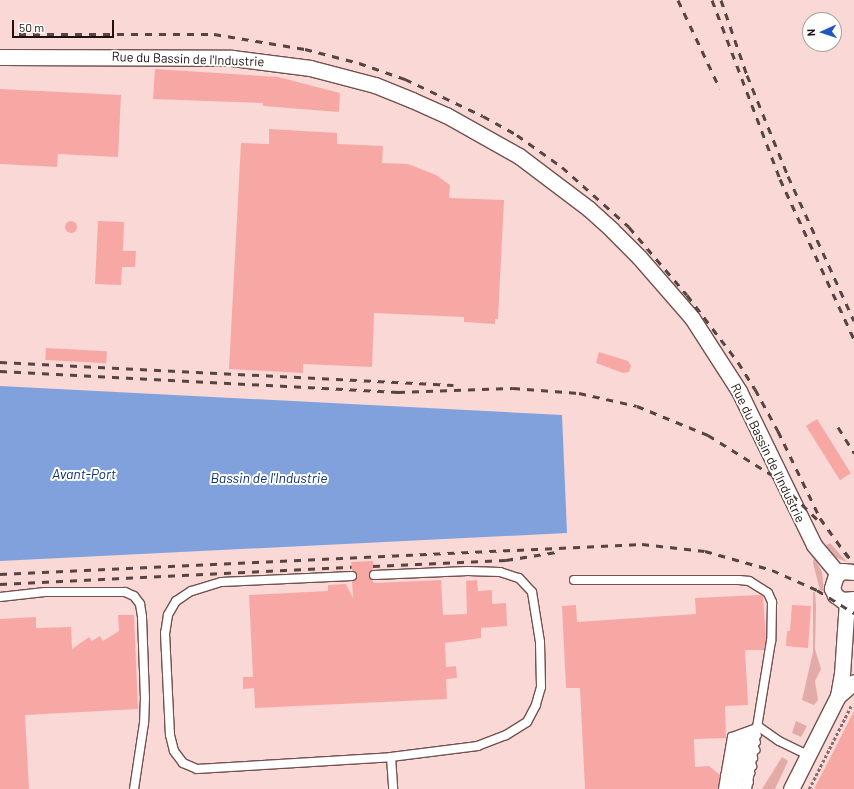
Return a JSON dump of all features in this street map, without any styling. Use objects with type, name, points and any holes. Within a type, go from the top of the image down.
[{"type":"street","name":"Rue du Bassin de l'Industrie","points":[[0,57],[232,58],[310,68],[375,85],[412,100],[446,115],[519,156],[589,209],[612,230],[639,257],[692,318],[743,397],[814,545],[838,574]]},
{"type":"street","points":[[791,789],[838,696],[842,674],[850,600],[838,598],[832,588],[832,581],[838,574],[848,570],[854,572]]},
{"type":"street","points":[[838,696],[854,682]]},
{"type":"lane","points":[[352,576],[221,582],[191,591],[176,601],[168,615],[165,633],[170,735],[174,751],[183,763],[197,769],[391,757],[478,746],[506,735],[527,722],[536,705],[541,687],[540,642],[532,592],[519,578],[500,572],[468,571],[374,575]]},
{"type":"lane","points":[[574,580],[739,580],[760,586],[768,593],[772,617],[753,758]]},
{"type":"lane","points":[[0,597],[46,592],[125,592],[134,596],[140,604],[146,697],[144,724],[134,789]]},
{"type":"lane","points":[[727,771],[732,737],[753,758]]},
{"type":"lane","points":[[727,771],[753,758],[779,741],[808,755]]},
{"type":"lane","points":[[391,757],[393,789]]},
{"type":"lane","points":[[727,771],[753,758]]},
{"type":"lane","points":[[727,771],[753,758]]},
{"type":"path","points":[[809,789],[854,700]]},
{"type":"shaded area","points":[[830,543],[847,562],[832,556],[825,546]]},
{"type":"shaded area","points":[[814,557],[822,572],[824,592],[820,590],[813,563]]},
{"type":"shaded area","points":[[813,592],[815,592],[816,605],[815,649],[821,669],[815,681],[818,700],[814,705],[802,700],[813,652]]},
{"type":"shaded area","points":[[796,721],[807,726],[801,737],[792,733]]},
{"type":"shaded area","points":[[782,757],[788,761],[775,789],[762,789]]},
{"type":"water","name":"Avant-Port","points":[[0,386],[562,415],[567,533],[0,561]]},
{"type":"building","points":[[155,69],[278,77],[340,93],[339,112],[263,106],[263,103],[153,99]]},
{"type":"building","points":[[0,89],[121,95],[118,157],[58,154],[57,167],[0,164]]},
{"type":"building","points":[[269,129],[337,133],[337,144],[383,146],[382,163],[408,164],[436,175],[450,185],[449,198],[504,200],[498,319],[495,319],[495,324],[464,322],[464,317],[374,313],[372,367],[303,364],[303,373],[229,369],[241,143],[269,144]]},
{"type":"building","points":[[69,221],[73,221],[77,227],[73,233],[69,233],[65,229],[65,225]]},
{"type":"building","points":[[98,221],[124,222],[123,251],[136,251],[135,267],[122,267],[121,285],[95,284]]},
{"type":"building","points":[[46,348],[107,351],[106,363],[45,360]]},
{"type":"building","points":[[599,352],[628,361],[631,366],[629,372],[623,373],[596,363]]},
{"type":"building","points":[[817,419],[851,473],[840,480],[806,426]]},
{"type":"building","points":[[373,561],[373,570],[369,576],[374,583],[441,580],[443,615],[467,614],[466,581],[477,580],[478,591],[492,590],[492,604],[506,603],[507,626],[481,628],[481,638],[445,643],[446,667],[456,666],[457,678],[446,679],[447,699],[255,708],[254,688],[243,689],[243,677],[253,677],[249,595],[328,591],[328,585],[346,584],[353,598],[352,581],[357,575],[352,571],[351,562]]},
{"type":"building","points":[[763,596],[766,640],[764,650],[745,650],[748,705],[725,706],[726,738],[694,739],[695,767],[709,766],[720,775],[718,789],[585,789],[580,688],[566,688],[562,606],[576,605],[577,622],[696,614],[695,598]]},
{"type":"building","points":[[792,605],[811,606],[808,648],[786,646],[787,631],[790,631]]},
{"type":"building","points":[[118,615],[134,615],[138,709],[25,715],[29,789],[0,789],[0,619],[36,617],[36,628],[71,627],[72,649],[89,637],[92,641],[100,636],[103,641],[119,631]]},
{"type":"building","points":[[854,711],[854,789],[814,789],[828,762]]},
{"type":"railway","points":[[678,0],[720,89]]},
{"type":"railway","points":[[712,0],[780,179],[854,339]]},
{"type":"railway","points":[[721,0],[747,75],[788,176],[854,321]]},
{"type":"railway","points":[[19,34],[214,34],[305,49],[359,63],[405,79],[483,116],[517,135],[562,167],[629,227],[687,295],[738,362],[755,389],[778,431],[820,518],[848,557]]},
{"type":"railway","points":[[0,362],[453,385]]},
{"type":"railway","points":[[0,371],[398,392],[513,388],[579,393],[637,406],[708,435],[772,475],[817,519]]},
{"type":"railway","points":[[838,427],[854,453]]},
{"type":"railway","points":[[0,574],[642,544],[705,551],[772,570],[817,590],[854,613]]},
{"type":"railway","points":[[373,566],[506,560],[556,552]]},
{"type":"railway","points":[[845,552],[854,564]]},
{"type":"railway","points":[[0,584],[352,567]]},
{"type":"water label","name":"Bassin de l'Industrie","points":[[269,478]]}]
